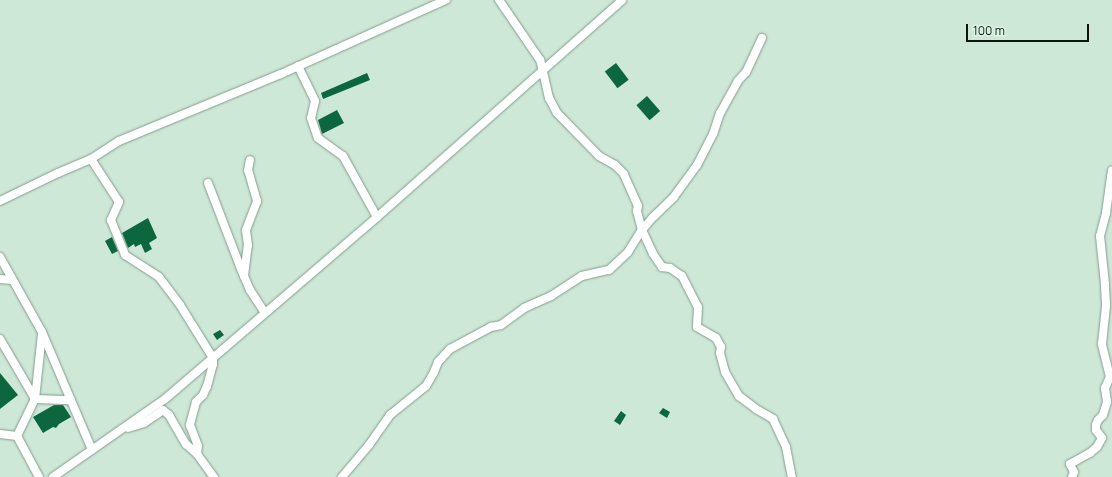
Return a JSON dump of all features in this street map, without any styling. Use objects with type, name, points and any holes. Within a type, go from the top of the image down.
[{"type":"street","points":[[0,202],[58,172],[91,159],[119,141],[298,66],[446,0]]},
{"type":"street","points":[[499,0],[537,54],[544,69],[549,98],[557,113],[599,156],[615,165],[624,174],[638,206],[637,212],[642,230],[653,254],[662,267],[670,268],[682,276],[698,307],[697,327],[716,338],[721,347],[720,353],[725,372],[739,396],[756,409],[773,419],[786,447],[792,477]]},
{"type":"street","points":[[54,477],[165,399],[377,217],[622,0]]},
{"type":"street","points":[[342,477],[369,445],[390,415],[426,386],[438,362],[450,349],[491,327],[501,325],[524,308],[551,296],[582,276],[609,270],[628,252],[642,230],[674,197],[697,165],[713,134],[720,113],[738,81],[746,72],[762,38]]},
{"type":"street","points":[[298,66],[315,101],[310,118],[318,138],[343,156],[377,217]]},
{"type":"street","points":[[91,159],[119,202],[111,220],[125,256],[159,277],[180,305],[213,358],[210,377],[203,395],[194,408],[190,425],[198,446],[197,454]]},
{"type":"street","points":[[244,276],[248,245],[246,230],[257,200],[248,170],[250,160]]},
{"type":"street","points":[[1072,477],[1074,472],[1070,464],[1090,453],[1102,438],[1096,430],[1096,425],[1098,420],[1103,415],[1107,402],[1105,388],[1110,377],[1102,344],[1106,305],[1106,284],[1100,236],[1106,213],[1112,170]]},
{"type":"street","points":[[208,183],[250,290],[265,313]]},
{"type":"street","points":[[0,257],[42,332],[92,450]]},
{"type":"street","points":[[0,279],[12,280]]},
{"type":"street","points":[[17,436],[35,399],[42,332]]},
{"type":"street","points":[[0,339],[35,399]]},
{"type":"street","points":[[35,399],[71,400]]},
{"type":"street","points":[[122,429],[144,423],[163,410],[169,415],[186,444],[197,454],[214,477]]},
{"type":"street","points":[[0,434],[17,436]]},
{"type":"street","points":[[17,436],[39,477]]},
{"type":"building","points":[[616,63],[629,80],[617,88],[605,71]]},
{"type":"building","points":[[367,73],[370,80],[323,99],[321,93]]},
{"type":"building","points":[[647,96],[660,111],[650,120],[636,105]]},
{"type":"building","points":[[337,110],[344,123],[322,134],[318,120]]},
{"type":"building","points":[[148,218],[157,238],[149,243],[152,249],[145,253],[141,244],[135,247],[134,244],[128,248],[122,233]]},
{"type":"building","points":[[112,237],[118,251],[112,254],[105,241]]},
{"type":"building","points":[[220,330],[224,335],[217,340],[213,334]]},
{"type":"building","points":[[0,373],[18,395],[0,409]]},
{"type":"building","points":[[54,405],[63,405],[71,417],[59,424],[56,428],[53,427],[43,433],[33,417]]},
{"type":"building","points":[[663,408],[670,412],[667,418],[659,413]]},
{"type":"building","points":[[621,411],[626,415],[620,425],[614,421]]}]
